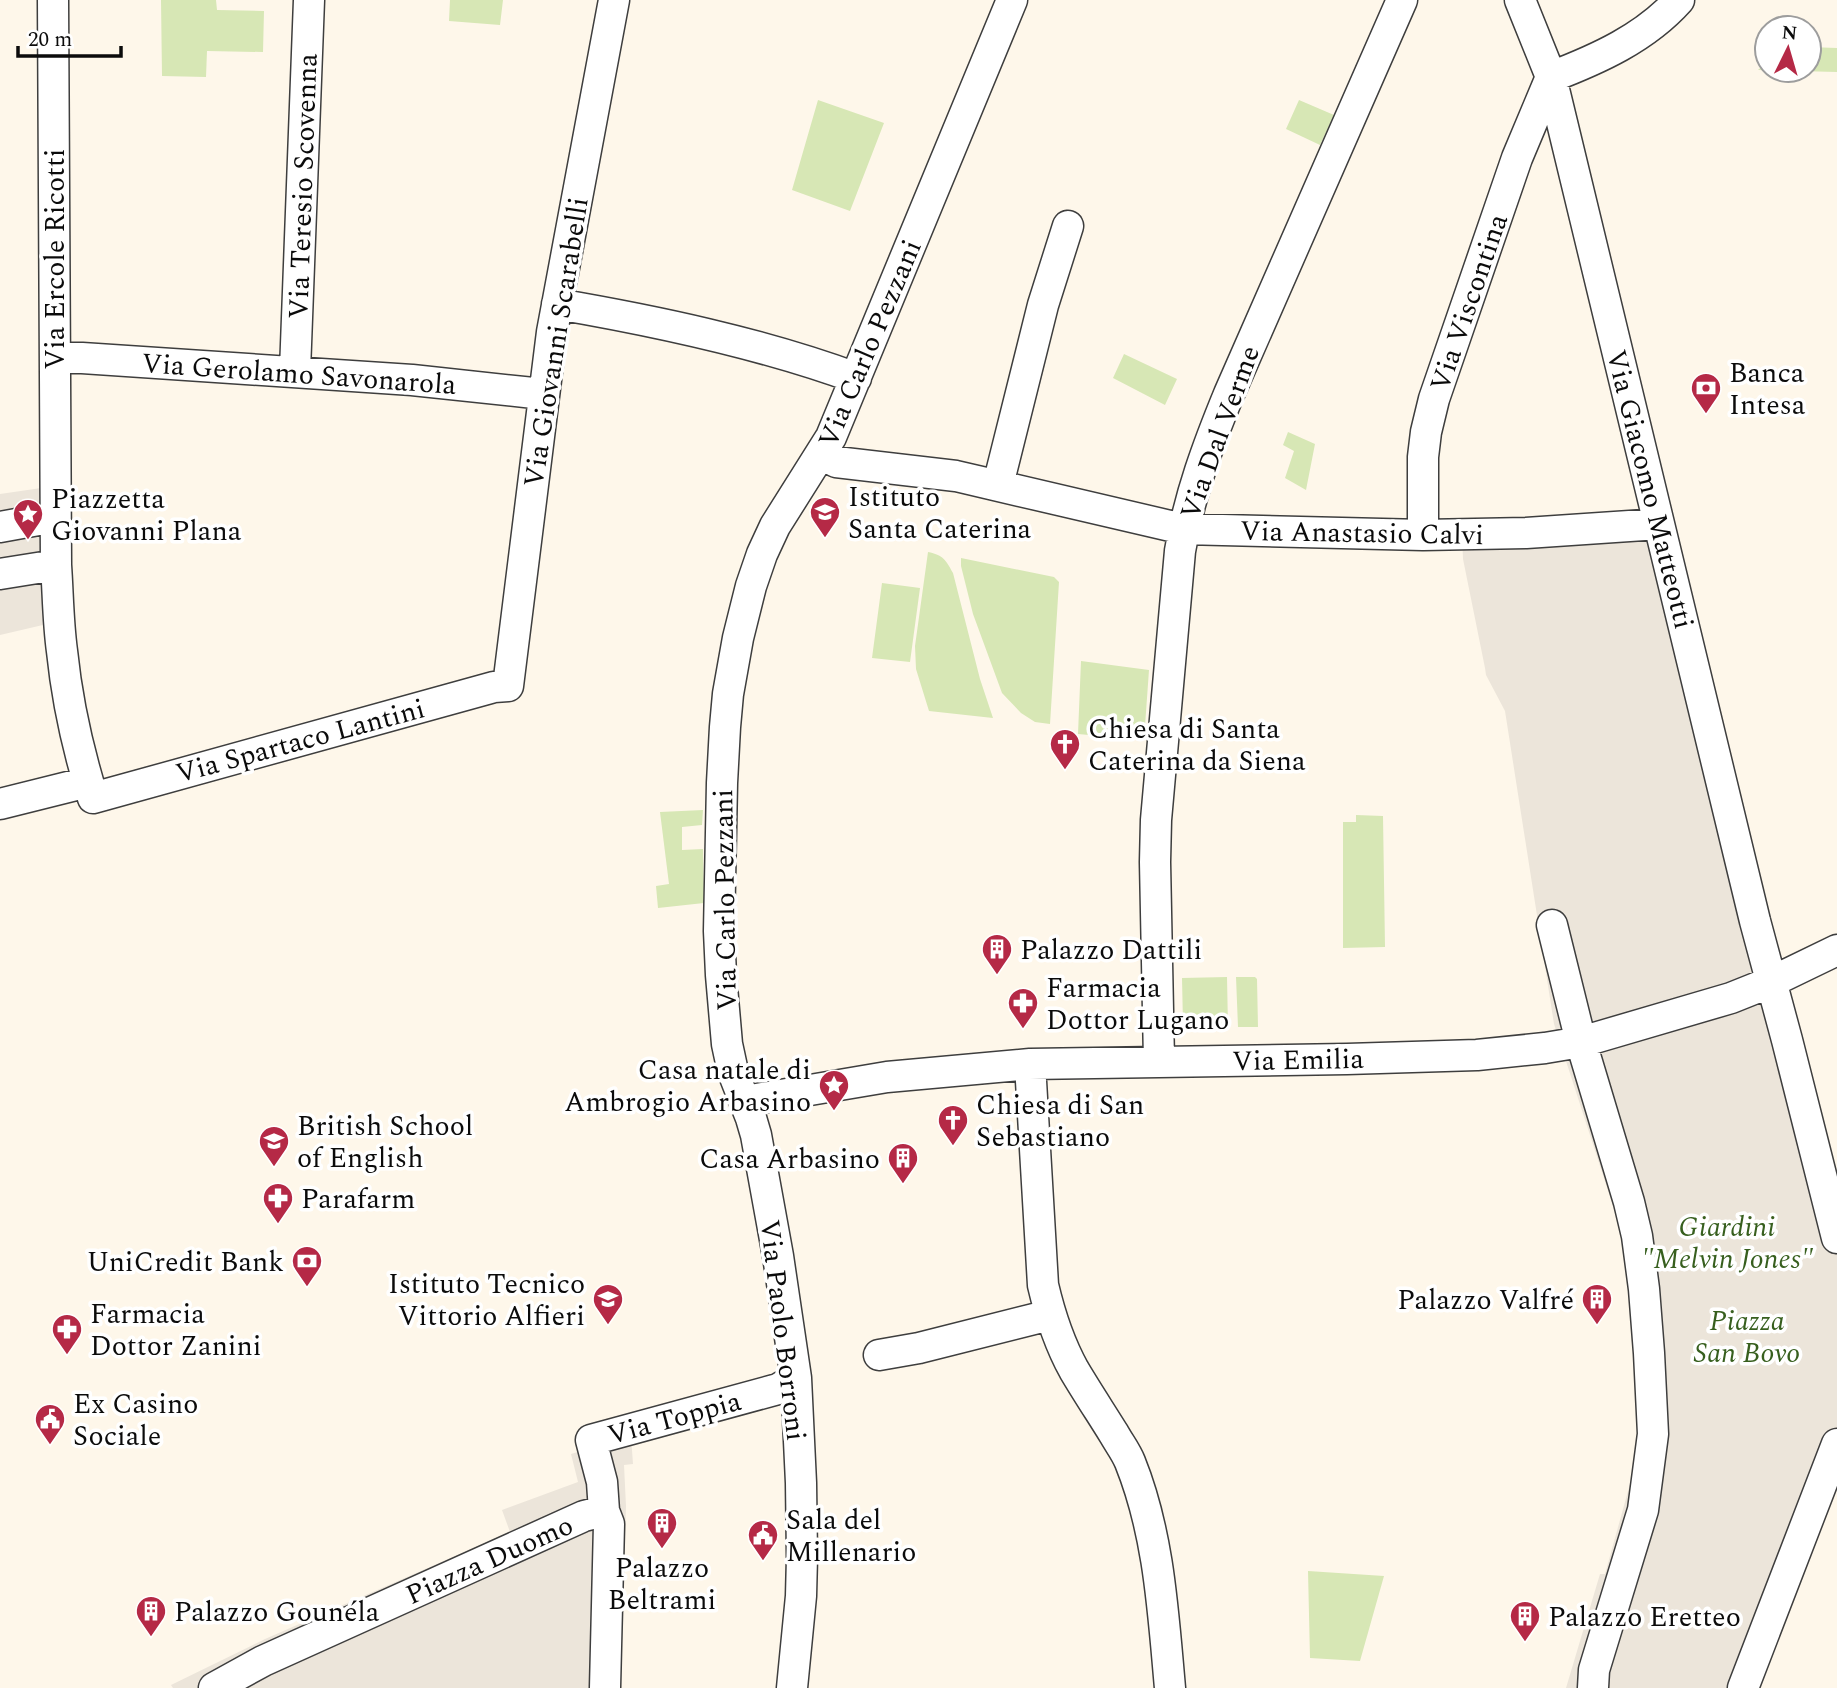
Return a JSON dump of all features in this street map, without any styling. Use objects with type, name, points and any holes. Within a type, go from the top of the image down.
[{"type":"street","name":"Via Ercole Ricotti","points":[[53,0],[55,565],[61,650],[72,712],[91,790]]},
{"type":"street","name":"Via Teresio Scovenna","points":[[295,371],[309,0]]},
{"type":"street","name":"Via Giovanni Scarabelli","points":[[508,686],[556,304],[614,0]]},
{"type":"street","name":"Via Carlo Pezzani","points":[[745,1101],[733,1072],[727,1044],[719,931],[722,783],[728,694],[738,638],[762,554],[775,526],[831,437],[1012,0]]},
{"type":"street","name":"Via Dal Verme","points":[[1159,1061],[1156,820],[1183,529],[1206,450],[1229,394],[1402,0]]},
{"type":"street","name":"Via Giacomo Matteotti","points":[[1520,0],[1551,77],[1755,921],[1837,1238]]},
{"type":"street","points":[[1551,77],[1594,60],[1635,38],[1679,0]]},
{"type":"street","name":"Via Viscontina","points":[[1423,535],[1423,457],[1434,398],[1517,158],[1551,77]]},
{"type":"street","points":[[998,485],[1041,315],[1068,226]]},
{"type":"street","points":[[556,304],[609,313],[750,345],[856,378]]},
{"type":"street","name":"Via Gerolamo Savonarola","points":[[55,357],[295,371],[543,394]]},
{"type":"street","name":"Via Anastasio Calvi","points":[[822,454],[836,462],[956,476],[1183,529],[1423,535],[1526,533],[1659,524]]},
{"type":"street","points":[[0,527],[55,517]]},
{"type":"street","points":[[0,574],[55,565]]},
{"type":"street","name":"Via Spartaco Lantini","points":[[0,804],[91,790],[494,687],[508,686]]},
{"type":"street","points":[[1552,925],[1581,1042],[1637,1236],[1646,1314],[1653,1434],[1643,1510],[1594,1670],[1593,1688]]},
{"type":"street","name":"Via Emilia","points":[[745,1101],[887,1077],[1030,1064],[1477,1055],[1581,1042],[1731,998],[1837,950]]},
{"type":"street","points":[[1030,1064],[1043,1285],[1057,1335],[1073,1369],[1129,1459],[1143,1499],[1155,1543],[1170,1688]]},
{"type":"street","name":"Via Paolo Borroni","points":[[745,1101],[756,1135],[771,1216],[796,1378],[802,1557],[792,1688]]},
{"type":"street","points":[[878,1355],[919,1348],[1050,1315]]},
{"type":"street","name":"Via Toppia","points":[[604,1511],[602,1482],[591,1440],[778,1389],[796,1378]]},
{"type":"street","points":[[1744,1688],[1837,1444]]},
{"type":"street","name":"Piazza Duomo","points":[[214,1688],[263,1661],[335,1628],[584,1516],[604,1511],[610,1524],[605,1688]]},
{"type":"green space","points":[[161,0],[216,0],[217,10],[264,11],[263,52],[207,51],[206,77],[162,76]]},
{"type":"green space","points":[[450,0],[503,0],[500,25],[449,21]]},
{"type":"green space","points":[[1823,48],[1837,48],[1837,72],[1823,72]]},
{"type":"green space","points":[[818,100],[884,123],[850,211],[792,190]]},
{"type":"green space","points":[[1299,100],[1334,115],[1320,145],[1286,129]]},
{"type":"green space","points":[[1124,354],[1177,379],[1165,405],[1113,378]]},
{"type":"green space","points":[[1288,432],[1315,444],[1306,490],[1285,478],[1294,451],[1283,445]]},
{"type":"green space","points":[[928,552],[944,559],[953,573],[980,679],[993,718],[929,711],[916,669],[915,646]]},
{"type":"green space","points":[[961,558],[1054,577],[1059,582],[1050,724],[1035,722],[1021,713],[1002,693],[973,614]]},
{"type":"green space","points":[[882,583],[920,588],[910,662],[872,658]]},
{"type":"green space","points":[[1081,661],[1149,670],[1144,740],[1078,734]]},
{"type":"green space","points":[[703,810],[702,825],[682,827],[682,850],[703,849],[704,903],[658,908],[656,886],[669,884],[660,812]]},
{"type":"green space","points":[[1356,815],[1383,816],[1385,947],[1343,948],[1343,822],[1356,822]]},
{"type":"green space","points":[[1227,977],[1228,1027],[1186,1028],[1183,1024],[1182,978]]},
{"type":"green space","points":[[1236,977],[1257,979],[1258,1027],[1238,1027]]},
{"type":"green space","points":[[1308,1571],[1384,1576],[1360,1661],[1310,1658]]},
{"type":"shaded area","name":"Piazzetta Giovanni Plana","points":[[55,486],[60,621],[0,635],[0,494]]},
{"type":"shaded area","name":"Piazza San Bovo","points":[[1659,524],[1837,1242],[1837,1440],[1743,1688],[1566,1688],[1600,1574],[1605,1574],[1640,1448],[1625,1250],[1554,1024],[1505,711],[1486,675],[1463,559],[1462,534]]},
{"type":"shaded area","points":[[631,1436],[633,1464],[624,1465],[626,1506],[619,1688],[173,1688],[171,1685],[265,1639],[510,1532],[502,1510],[578,1482],[571,1454]]},
{"type":"place","name":"Banca Intesa","points":[[1706,415]]},
{"type":"place","name":"Istituto Santa Caterina","points":[[825,539]]},
{"type":"place","name":"Piazzetta Giovanni Plana","points":[[28,541]]},
{"type":"place","name":"Chiesa di Santa Caterina da Siena","points":[[1065,771]]},
{"type":"place","name":"Palazzo Dattili","points":[[997,976]]},
{"type":"place","name":"Farmacia Dottor Lugano","points":[[1023,1030]]},
{"type":"place","name":"Casa natale di Ambrogio Arbasino","points":[[834,1112]]},
{"type":"place","name":"Chiesa di San Sebastiano","points":[[953,1147]]},
{"type":"place","name":"British School of English","points":[[274,1168]]},
{"type":"place","name":"Casa Arbasino","points":[[903,1185]]},
{"type":"place","name":"Parafarm","points":[[278,1225]]},
{"type":"place","name":"UniCredit Bank","points":[[307,1288]]},
{"type":"place","name":"Istituto Tecnico Vittorio Alfieri","points":[[608,1326]]},
{"type":"place","name":"Palazzo Valfré","points":[[1597,1326]]},
{"type":"place","name":"Farmacia Dottor Zanini","points":[[67,1356]]},
{"type":"place","name":"Ex Casino Sociale","points":[[50,1446]]},
{"type":"place","name":"Palazzo Beltrami","points":[[662,1550]]},
{"type":"place","name":"Sala del Millenario","points":[[763,1562]]},
{"type":"place","name":"Palazzo Gounéla","points":[[151,1638]]},
{"type":"place","name":"Palazzo Eretteo","points":[[1525,1643]]},
{"type":"park label","name":"Giardini \"Melvin Jones\"","points":[[1727,1242]]}]
